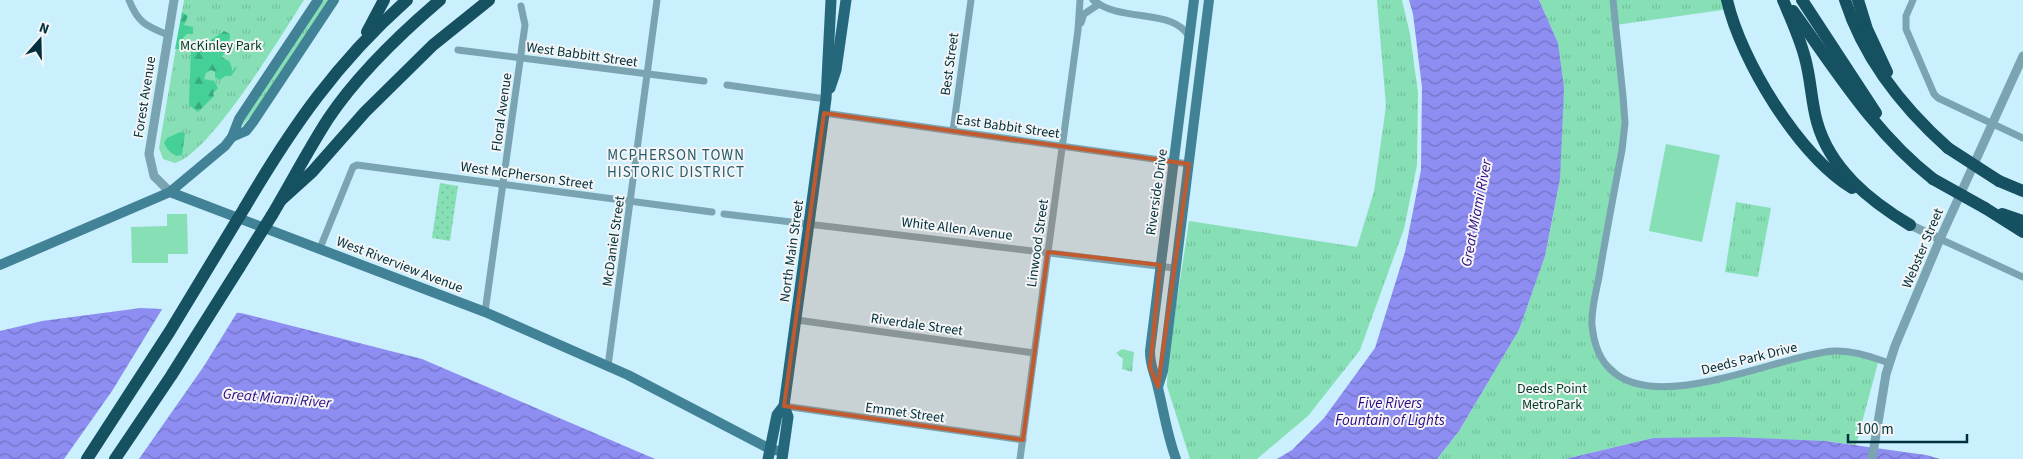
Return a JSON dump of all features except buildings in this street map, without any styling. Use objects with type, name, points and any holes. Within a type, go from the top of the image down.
[{"type":"highway","points":[[360,45],[384,0]]},
{"type":"highway","points":[[86,459],[170,332],[278,151],[316,96],[360,45],[407,0]]},
{"type":"highway","points":[[115,459],[171,376],[272,215],[328,119],[348,92],[405,30],[440,0]]},
{"type":"highway","points":[[281,200],[312,172],[397,79],[433,45],[489,0]]},
{"type":"highway","points":[[1727,0],[1745,52],[1770,97],[1788,124],[1834,174],[1849,187],[1910,225]]},
{"type":"highway","points":[[1784,0],[1805,56],[1817,120],[1825,142],[1843,170],[1875,202]]},
{"type":"highway","points":[[1784,0],[1857,102],[1905,154],[1933,179],[1986,208],[2023,232]]},
{"type":"highway","points":[[1802,0],[1905,154]]},
{"type":"highway","points":[[1845,0],[1869,56],[1914,115],[1948,148],[1999,180],[2023,191]]},
{"type":"highway","points":[[1858,0],[1867,29],[1898,94]]},
{"type":"highway","points":[[1986,208],[2023,221]]},
{"type":"main road","points":[[232,137],[238,120],[318,0]]},
{"type":"main road","points":[[0,265],[170,192],[206,164],[232,137],[246,130],[253,122],[334,0]]},
{"type":"main road","name":"North Main Street","points":[[782,455],[788,417],[784,406],[826,99],[831,0]]},
{"type":"main road","name":"North Main Street","points":[[826,99],[836,70],[846,0]]},
{"type":"main road","name":"Riverside Drive","points":[[1175,455],[1164,424],[1158,387],[1150,368],[1150,351],[1194,0]]},
{"type":"main road","name":"Riverside Drive","points":[[1158,387],[1162,371],[1209,0]]},
{"type":"main road","name":"West Riverview Avenue","points":[[170,192],[485,312],[608,366],[769,454],[782,455]]},
{"type":"main road","name":"North Main Street","points":[[769,454],[777,415],[784,406]]},
{"type":"street","points":[[130,0],[135,16],[145,24],[168,35]]},
{"type":"street","name":"Forest Avenue","points":[[170,192],[154,176],[149,154],[174,0]]},
{"type":"street","name":"McDaniel Street","points":[[608,366],[657,0]]},
{"type":"street","name":"Best Street","points":[[953,131],[971,0]]},
{"type":"street","name":"Linwood Street","points":[[1020,459],[1063,146],[1080,0]]},
{"type":"street","name":"Deeds Park Drive","points":[[1613,0],[1625,123],[1622,150],[1593,314],[1594,337],[1600,354],[1608,365],[1631,383],[1649,387],[1696,384],[1834,351],[1863,354],[1889,363]]},
{"type":"street","points":[[1913,0],[1905,22],[1907,32],[1934,94],[1938,98],[2023,138]]},
{"type":"street","points":[[1096,2],[1119,13],[1176,23],[1185,30],[1189,37]]},
{"type":"street","name":"Linwood Street","points":[[1078,30],[1084,14],[1096,2]]},
{"type":"street","name":"Floral Avenue","points":[[485,312],[525,25],[521,6]]},
{"type":"street","name":"West Babbitt Street","points":[[458,50],[704,81]]},
{"type":"street","name":"Webster Street","points":[[1872,459],[1889,363],[1940,239],[2023,56]]},
{"type":"street","points":[[727,85],[826,99]]},
{"type":"street","name":"East Babbit Street","points":[[824,113],[1189,164]]},
{"type":"street","name":"West McPherson Street","points":[[320,248],[353,168],[361,165],[712,212]]},
{"type":"street","points":[[724,214],[810,223]]},
{"type":"street","name":"White Allen Avenue","points":[[810,223],[1174,268]]},
{"type":"street","points":[[1910,225],[2023,277]]},
{"type":"street","name":"Riverdale Street","points":[[797,320],[1034,354]]},
{"type":"street","name":"Emmet Street","points":[[784,406],[1023,440]]},
{"type":"highlighted area","points":[[824,113],[1189,164],[1158,387],[1150,368],[1160,265],[1048,252],[1023,440],[784,406]]},
{"type":"green space","name":"McKinley Park","points":[[184,0],[304,0],[263,64],[226,116],[190,155],[175,163],[163,159],[159,148]]},
{"type":"green space","points":[[323,0],[329,0],[258,108],[242,126],[243,120]]},
{"type":"green space","points":[[1377,0],[1402,0],[1410,34],[1418,93],[1417,165],[1404,229],[1360,350],[1308,416],[1257,459],[1190,459],[1167,386],[1168,360],[1189,221],[1357,247],[1374,191],[1386,106]]},
{"type":"green space","name":"Deeds Point MetroPark","points":[[1539,0],[1726,0],[1729,9],[1616,25],[1625,123],[1593,313],[1600,354],[1631,383],[1696,384],[1832,352],[1879,359],[1856,445],[1825,441],[1653,438],[1565,459],[1437,459],[1459,431],[1519,330],[1545,256],[1560,179],[1558,43]]},
{"type":"green space","points":[[182,12],[188,16],[184,25],[193,27],[193,34],[187,34],[183,38],[185,49],[175,49]]},
{"type":"green space","points":[[224,31],[230,34],[229,44],[222,57],[230,62],[232,71],[238,66],[231,76],[225,76],[220,80],[215,77],[215,72],[211,70],[206,73],[204,79],[214,81],[218,88],[213,93],[214,96],[198,112],[189,105],[191,50],[204,45]]},
{"type":"green space","points":[[180,132],[185,133],[182,155],[176,156],[168,150],[164,143],[167,138]]},
{"type":"green space","points":[[1666,144],[1720,155],[1702,242],[1649,231]]},
{"type":"green space","points":[[440,183],[458,186],[450,241],[432,238]]},
{"type":"green space","points":[[1736,202],[1771,208],[1758,277],[1725,272]]},
{"type":"green space","points":[[167,214],[187,214],[188,254],[168,254],[168,263],[132,263],[131,227],[167,226]]},
{"type":"green space","points":[[1122,349],[1134,352],[1132,372],[1122,369],[1123,359],[1116,353]]},
{"type":"water","points":[[1409,0],[1539,0],[1558,43],[1564,88],[1560,179],[1545,256],[1519,330],[1459,431],[1437,459],[1277,459],[1292,450],[1324,418],[1375,348],[1405,252],[1421,170],[1422,87],[1413,14]]},
{"type":"water","name":"Great Miami River","points":[[141,308],[241,313],[422,359],[655,459],[0,459],[0,331],[42,321]]},
{"type":"water","points":[[1732,437],[1825,441],[1926,455],[1940,459],[1565,459],[1653,438]]},
{"type":"pier","points":[[164,306],[238,311],[204,366],[139,459],[64,459],[112,391]]},
{"type":"district","name":"MCPHERSON TOWN HISTORIC DISTRICT","points":[[676,164]]},
{"type":"water label","name":"Five Rivers Fountain of Lights","points":[[1390,412]]}]
